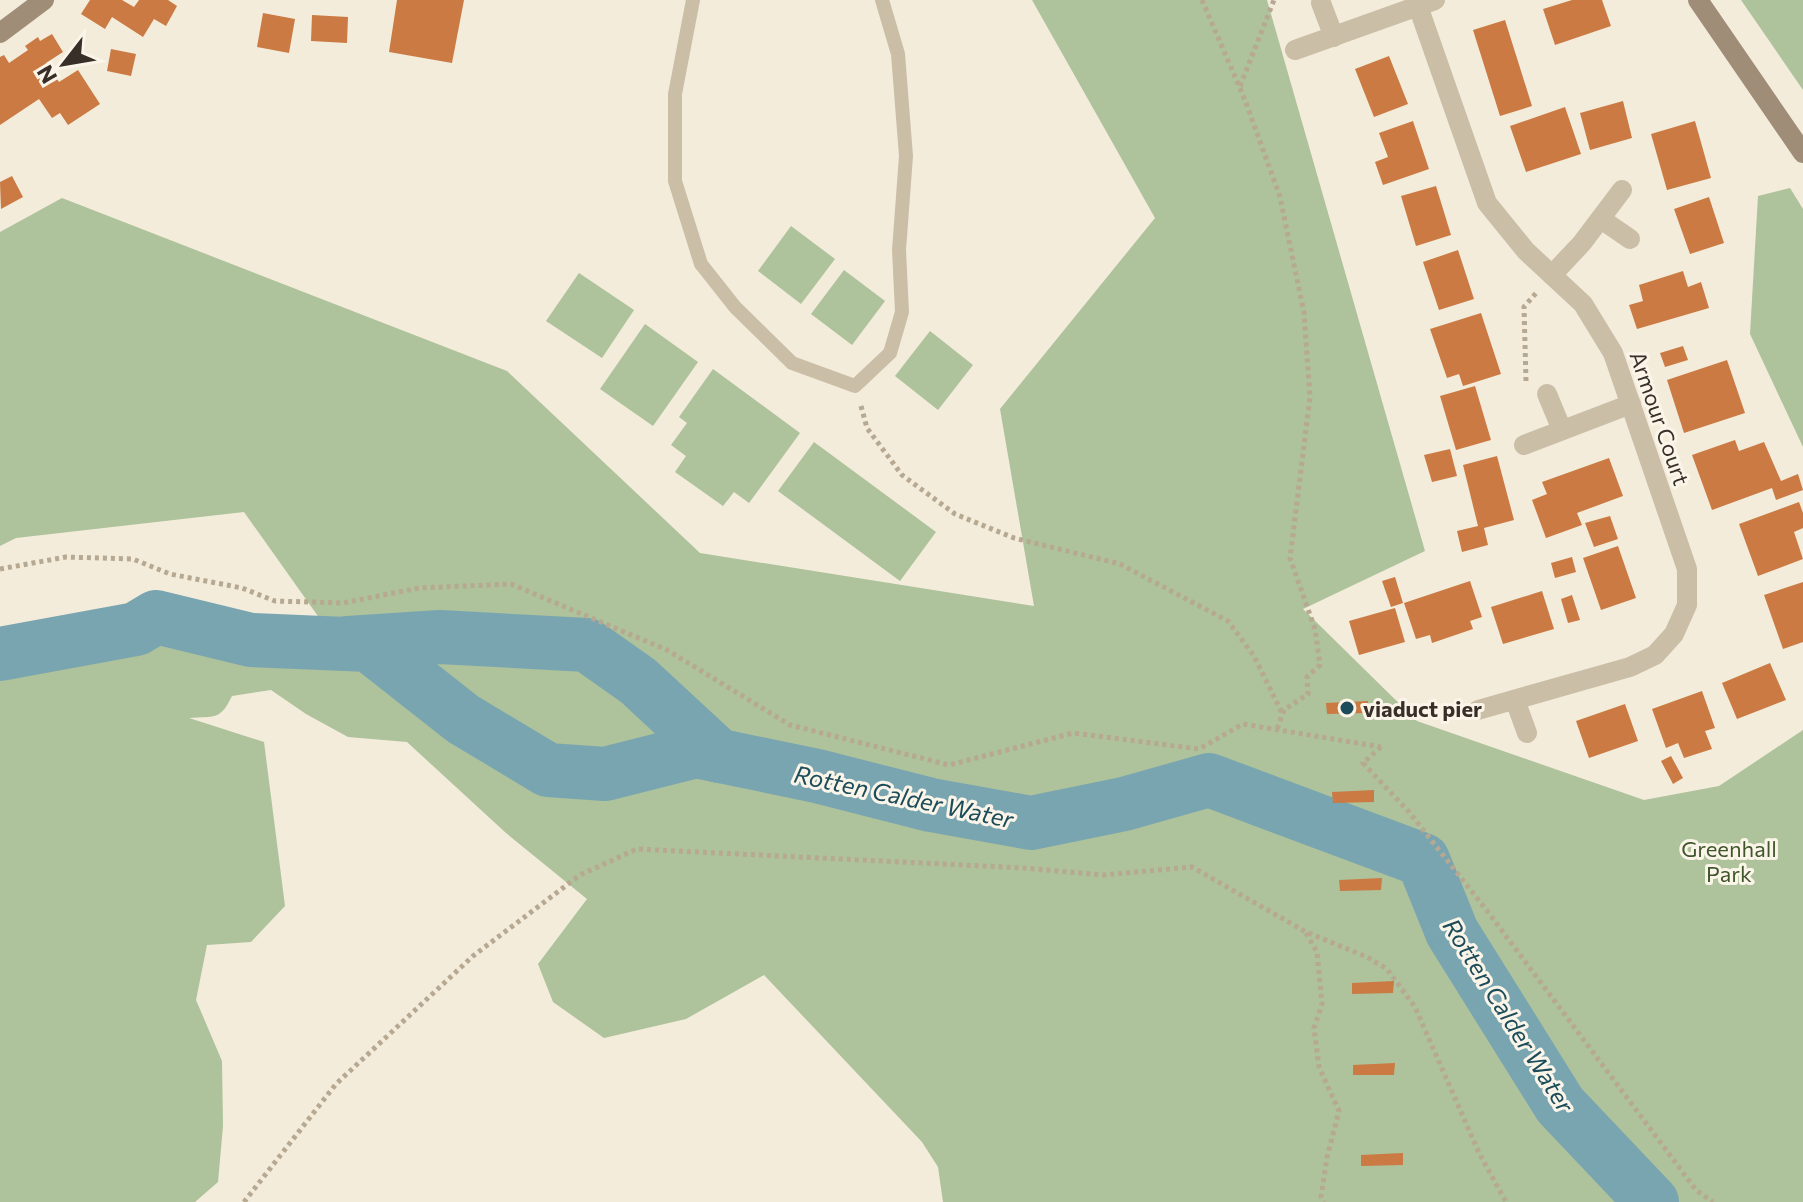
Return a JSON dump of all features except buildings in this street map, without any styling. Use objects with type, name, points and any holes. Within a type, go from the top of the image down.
[{"type":"main road","points":[[0,33],[44,0]]},
{"type":"main road","points":[[1698,0],[1803,153]]},
{"type":"street","points":[[1321,3],[1334,37]]},
{"type":"street","points":[[1295,50],[1426,3]]},
{"type":"street","name":"Armour Court","points":[[1426,3],[1487,203],[1526,251],[1583,304],[1613,353],[1687,569],[1687,605],[1674,634],[1655,655],[1630,667],[1478,710]]},
{"type":"street","points":[[1552,275],[1622,190]]},
{"type":"street","points":[[1601,219],[1630,239]]},
{"type":"street","points":[[1547,394],[1562,430]]},
{"type":"street","points":[[1524,445],[1631,404]]},
{"type":"street","points":[[1515,700],[1527,733]]},
{"type":"lane","points":[[693,0],[675,94],[675,181],[701,264],[735,307],[792,363],[855,386],[890,353],[902,312],[899,250],[906,156],[898,54],[882,0]]},
{"type":"path","points":[[1202,0],[1280,197],[1304,313],[1310,397],[1290,558],[1315,629],[1320,665],[1307,677],[1308,694],[1284,710],[1277,729]]},
{"type":"path","points":[[1239,87],[1274,0]]},
{"type":"path","points":[[1547,394],[1527,394],[1524,307],[1552,275]]},
{"type":"path","points":[[855,386],[867,428],[902,475],[955,514],[1014,538],[1120,564],[1228,621],[1254,656],[1283,714]]},
{"type":"path","points":[[0,569],[66,557],[133,559],[170,574],[242,588],[275,601],[303,602],[343,603],[419,588],[511,584],[667,650],[790,725],[949,765],[1073,733],[1199,749],[1243,724],[1381,747],[1363,763],[1409,812],[1488,912],[1696,1190],[1713,1202]]},
{"type":"path","points":[[244,1202],[336,1084],[473,956],[580,875],[637,849],[1024,868],[1103,875],[1192,867],[1306,932],[1367,957],[1387,969],[1415,1007],[1479,1153],[1506,1202]]},
{"type":"path","points":[[1306,932],[1317,952],[1322,1004],[1314,1028],[1319,1067],[1339,1111],[1327,1157],[1321,1197],[1324,1202]]},
{"type":"green space","name":"Greenhall Park","points":[[1032,0],[1267,0],[1425,551],[1303,609],[1417,721],[1644,800],[1719,786],[1803,730],[1803,1202],[943,1202],[938,1167],[922,1142],[764,975],[686,1019],[604,1038],[553,1002],[538,964],[587,899],[506,833],[407,742],[348,737],[271,690],[232,696],[224,710],[215,716],[189,718],[264,742],[285,906],[251,942],[207,945],[196,1000],[222,1061],[223,1126],[218,1182],[195,1202],[0,1202],[0,654],[136,629],[152,614],[251,640],[337,643],[244,512],[16,538],[0,546],[0,232],[62,198],[507,371],[700,553],[1034,606],[1000,409],[1155,218]]},
{"type":"green space","points":[[1741,0],[1803,0],[1803,90]]},
{"type":"green space","points":[[1790,188],[1803,209],[1803,447],[1750,334],[1758,196]]},
{"type":"green space","points":[[791,226],[835,259],[801,304],[758,271]]},
{"type":"green space","points":[[844,270],[885,301],[852,345],[811,314]]},
{"type":"green space","points":[[579,273],[634,310],[602,358],[546,321]]},
{"type":"green space","points":[[645,324],[698,362],[653,426],[600,389]]},
{"type":"green space","points":[[930,331],[973,365],[938,410],[895,376]]},
{"type":"green space","points":[[713,369],[800,433],[749,503],[734,492],[723,506],[675,472],[686,456],[671,445],[687,423],[679,417]]},
{"type":"green space","points":[[814,442],[936,532],[900,581],[778,491]]},
{"type":"waterway","name":"Rotten Calder Water","points":[[0,654],[136,629],[156,617],[251,640],[369,645],[463,719],[548,770],[605,774],[696,751],[817,776],[931,805],[1031,823],[1124,804],[1209,780],[1423,860],[1452,932],[1560,1105],[1652,1202]]},
{"type":"waterway","name":"Rotten Calder Water","points":[[348,643],[440,637],[587,645],[638,681],[719,756]]},
{"type":"place","name":"viaduct pier","points":[[1347,708]]}]
